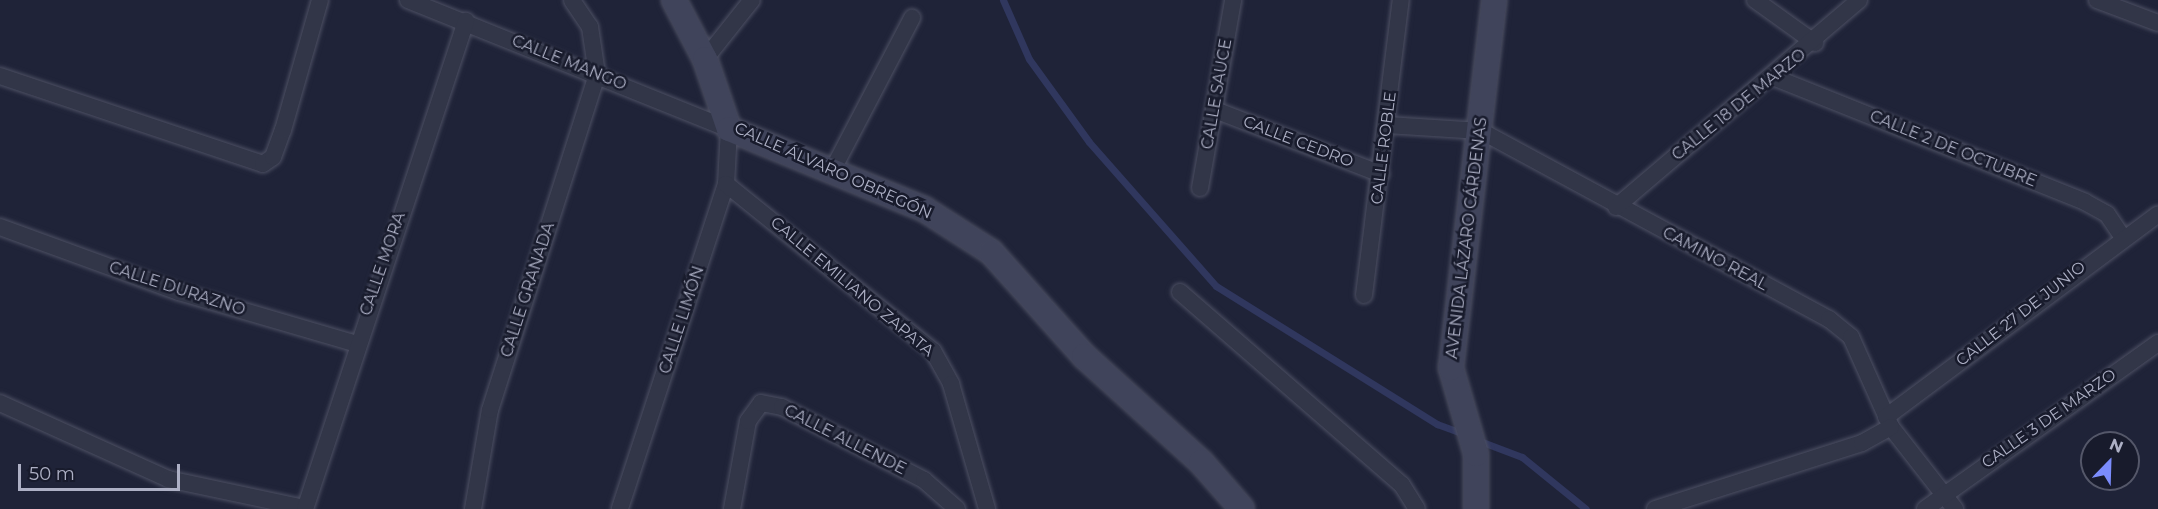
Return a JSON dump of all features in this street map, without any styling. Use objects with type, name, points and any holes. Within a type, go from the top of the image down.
[{"type":"street","points":[[0,76],[250,164],[273,157],[320,0]]},
{"type":"street","name":"CALLE MANGO","points":[[408,0],[466,21],[729,129]]},
{"type":"street","points":[[572,0],[590,27],[597,74]]},
{"type":"street","name":"CALLE ÁLVARO OBREGÓN","points":[[674,0],[705,59],[729,129],[924,208],[991,252],[1084,356],[1201,462],[1242,509]]},
{"type":"street","points":[[705,59],[752,0]]},
{"type":"street","name":"CALLE SAUCE","points":[[1200,188],[1233,0]]},
{"type":"street","name":"CALLE ROBLE","points":[[1364,296],[1401,0]]},
{"type":"street","name":"AVENIDA LÁZARO CÁRDENAS","points":[[1476,509],[1476,454],[1450,368],[1481,131],[1494,0]]},
{"type":"street","points":[[1755,0],[1815,43]]},
{"type":"street","name":"CALLE 18 DE MARZO","points":[[1616,207],[1815,43],[1859,0]]},
{"type":"street","points":[[2097,0],[2158,23]]},
{"type":"street","points":[[832,171],[912,18]]},
{"type":"street","name":"CALLE MORA","points":[[305,509],[357,344],[466,21]]},
{"type":"street","name":"CALLE GRANADA","points":[[473,509],[490,410],[597,74]]},
{"type":"street","name":"CALLE 2 DE OCTUBRE","points":[[1773,77],[2085,202],[2107,214],[2122,236]]},
{"type":"street","name":"CALLE CEDRO","points":[[1215,110],[1381,174]]},
{"type":"street","name":"CAMINO REAL","points":[[1387,125],[1481,131],[1616,207],[1829,319],[1851,337],[1862,356],[1889,422],[1940,496],[1955,509]]},
{"type":"street","name":"CALLE LIMÓN","points":[[620,509],[726,184],[729,129]]},
{"type":"street","name":"CALLE EMILIANO ZAPATA","points":[[726,184],[933,351],[951,384],[987,509]]},
{"type":"street","name":"CALLE 27 DE JUNIO","points":[[1655,509],[1862,443],[2122,236],[2158,214]]},
{"type":"street","name":"CALLE DURAZNO","points":[[0,227],[179,292],[357,344]]},
{"type":"street","points":[[1180,292],[1402,485],[1417,509]]},
{"type":"street","name":"CALLE 3 DE MARZO","points":[[1925,509],[1940,496],[2158,343]]},
{"type":"street","points":[[0,403],[168,479],[305,509]]},
{"type":"street","name":"CALLE ALLENDE","points":[[732,509],[748,421],[761,403],[782,407],[924,480],[957,509]]},
{"type":"waterway","points":[[1003,0],[1029,59],[1089,142],[1216,286],[1437,424],[1464,434]]},
{"type":"waterway","points":[[1477,440],[1522,457],[1586,509]]}]
